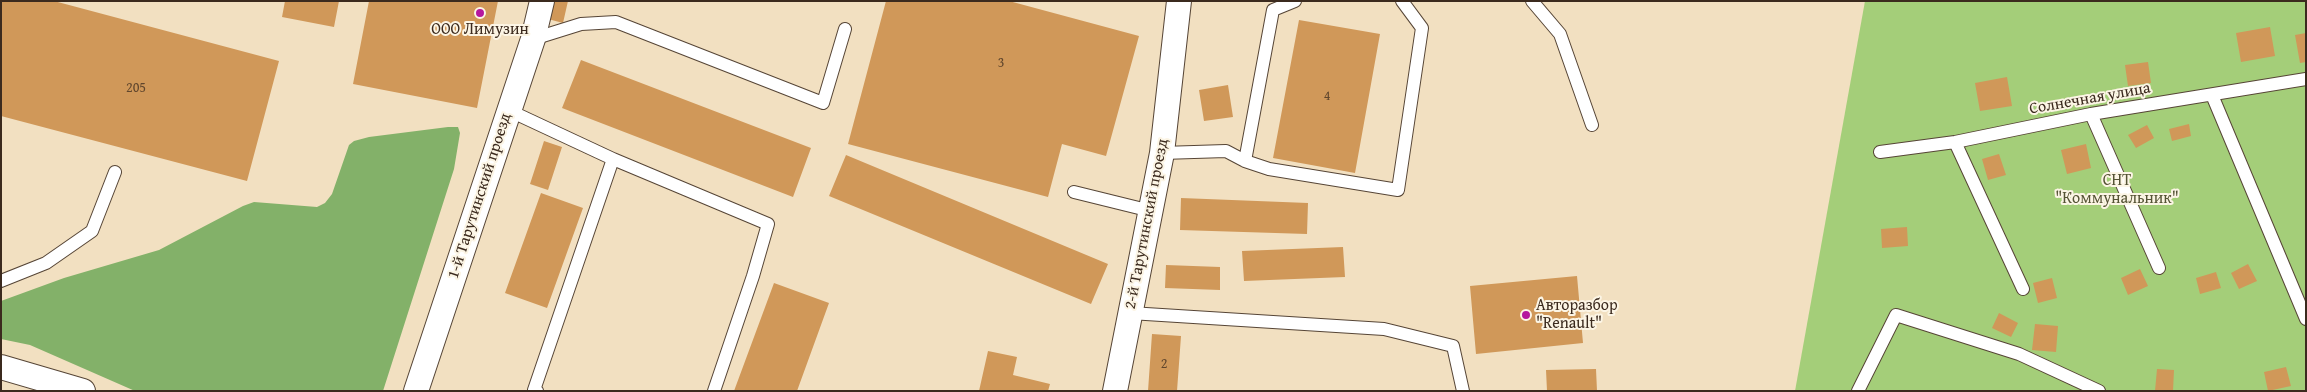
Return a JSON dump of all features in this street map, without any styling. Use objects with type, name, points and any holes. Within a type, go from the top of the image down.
[{"type":"street","name":"1-й Тарутинский проезд","points":[[416,391],[533,39],[542,1]]},
{"type":"street","name":"2-й Тарутинский проезд","points":[[1116,391],[1162,153],[1179,1]]},
{"type":"street","name":"2-й Тарутинский проезд","points":[[1173,56],[1195,1]]},
{"type":"street","points":[[1,367],[83,391]]},
{"type":"lane","points":[[1244,161],[1272,10],[1295,1]]},
{"type":"lane","points":[[1162,153],[1226,151],[1244,161],[1269,169],[1398,190],[1422,28],[1402,1]]},
{"type":"lane","points":[[1532,1],[1560,34],[1592,125]]},
{"type":"lane","points":[[533,39],[581,24],[616,22],[823,103],[845,29]]},
{"type":"lane","name":"Солнечная улица","points":[[1880,152],[1955,142],[2091,114],[2306,79]]},
{"type":"lane","points":[[2212,95],[2306,318]]},
{"type":"lane","points":[[508,110],[613,159],[768,224],[753,276],[714,391]]},
{"type":"lane","points":[[2091,114],[2159,268]]},
{"type":"lane","points":[[1955,142],[2023,289]]},
{"type":"lane","points":[[537,391],[534,390],[613,159]]},
{"type":"lane","points":[[1,281],[46,263],[92,231],[115,172]]},
{"type":"lane","points":[[1074,192],[1151,210]]},
{"type":"lane","points":[[1130,313],[1384,329],[1453,346],[1463,391]]},
{"type":"lane","points":[[1858,391],[1896,315],[2019,354],[2098,391]]},
{"type":"green space","name":"СНТ \"Коммунальник\"","points":[[1865,1],[2306,1],[2306,391],[1795,391]]},
{"type":"green space","points":[[458,127],[460,133],[454,169],[383,391],[135,391],[30,345],[1,339],[1,301],[64,278],[159,250],[254,202],[317,207],[325,203],[332,194],[349,145],[354,141],[369,137]]},
{"type":"building","points":[[1,1],[54,1],[279,61],[247,181],[1,116]]},
{"type":"building","points":[[285,1],[339,1],[334,27],[282,17]]},
{"type":"building","points":[[369,1],[498,1],[477,108],[353,84]]},
{"type":"building","points":[[553,1],[568,1],[563,23],[548,19]]},
{"type":"building","points":[[886,1],[1009,1],[1139,36],[1106,156],[1062,144],[1048,197],[848,144]]},
{"type":"building","points":[[1299,20],[1380,34],[1355,173],[1273,158]]},
{"type":"building","points":[[2270,27],[2275,56],[2241,62],[2236,33]]},
{"type":"building","points":[[2306,33],[2306,62],[2300,63],[2295,35]]},
{"type":"building","points":[[581,60],[811,148],[793,197],[562,108]]},
{"type":"building","points":[[2148,62],[2151,83],[2128,86],[2125,65]]},
{"type":"building","points":[[2007,77],[2012,106],[1980,111],[1975,83]]},
{"type":"building","points":[[1228,85],[1233,117],[1204,121],[1199,90]]},
{"type":"building","points":[[2189,124],[2191,136],[2172,141],[2169,129]]},
{"type":"building","points":[[2147,125],[2154,138],[2136,148],[2128,135]]},
{"type":"building","points":[[544,141],[562,147],[548,190],[530,184]]},
{"type":"building","points":[[2086,144],[2091,168],[2067,174],[2061,150]]},
{"type":"building","points":[[1999,154],[2006,175],[1988,180],[1982,159]]},
{"type":"building","points":[[846,155],[1108,264],[1091,304],[829,196]]},
{"type":"building","points":[[541,193],[583,208],[547,308],[505,293]]},
{"type":"building","points":[[1181,198],[1308,203],[1307,234],[1180,230]]},
{"type":"building","points":[[1907,227],[1908,246],[1882,248],[1881,229]]},
{"type":"building","points":[[1343,247],[1345,277],[1244,281],[1242,251]]},
{"type":"building","points":[[2248,264],[2257,281],[2239,289],[2231,273]]},
{"type":"building","points":[[1166,265],[1220,267],[1220,290],[1165,288]]},
{"type":"building","points":[[2140,269],[2148,286],[2128,295],[2121,278]]},
{"type":"building","points":[[2216,272],[2221,288],[2200,294],[2196,278]]},
{"type":"building","name":"Авторазбор \"Renault\"","points":[[1577,276],[1583,343],[1476,354],[1470,286]]},
{"type":"building","points":[[2052,278],[2057,298],[2038,303],[2033,283]]},
{"type":"building","points":[[774,283],[829,303],[797,391],[734,391]]},
{"type":"building","points":[[1999,313],[2018,323],[2011,337],[1992,328]]},
{"type":"building","points":[[2035,324],[2058,326],[2056,352],[2032,350]]},
{"type":"building","points":[[1152,334],[1181,336],[1177,391],[1148,391]]},
{"type":"building","points":[[988,351],[1017,357],[1013,375],[1050,384],[1048,391],[979,391]]},
{"type":"building","points":[[2286,367],[2291,386],[2268,391],[2264,372]]},
{"type":"building","points":[[1596,369],[1597,391],[1547,391],[1546,370]]},
{"type":"building","points":[[2157,369],[2174,370],[2173,391],[2155,391]]},
{"type":"place","name":"ООО Лимузин","points":[[480,13]]},
{"type":"place","name":"Авторазбор \"Renault\"","points":[[1526,315]]}]
